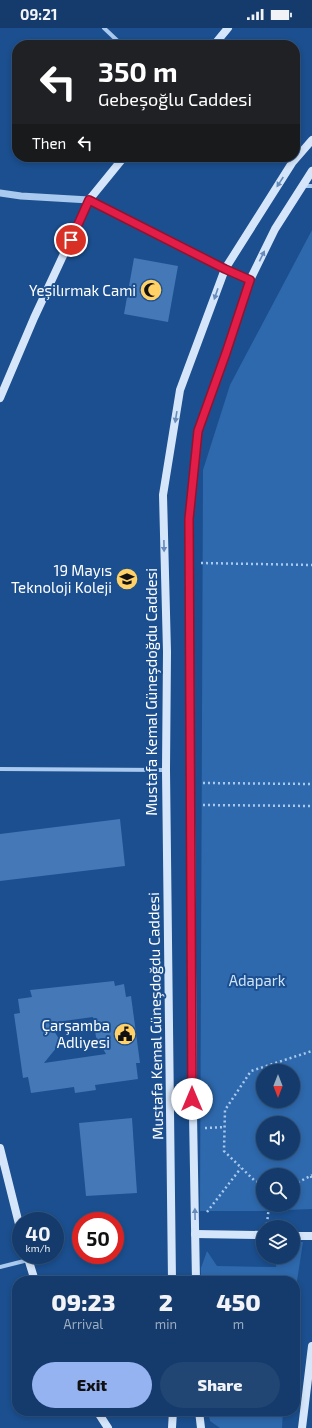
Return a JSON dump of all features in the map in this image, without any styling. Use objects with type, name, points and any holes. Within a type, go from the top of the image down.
[{"type":"main road","points":[[218,40],[228,28]]},
{"type":"main road","name":"Mustafa Kemal Güneşdoğdu Caddesi","points":[[300,154],[312,140]]},
{"type":"main road","points":[[0,398],[34,318],[89,200],[120,162]]},
{"type":"main road","name":"Mustafa Kemal Güneşdoğdu Caddesi","points":[[172,1276],[166,770],[167,652],[163,495],[180,390],[225,269],[293,162]]},
{"type":"main road","points":[[196,1276],[193,1129],[189,519],[198,431],[250,280],[275,229],[312,171]]},
{"type":"main road","points":[[0,1148],[16,1212]]},
{"type":"main road","points":[[195,1231],[256,1235]]},
{"type":"main road","points":[[300,1236],[312,1236]]},
{"type":"main road","points":[[29,1264],[33,1276]]},
{"type":"main road","points":[[302,1428],[312,1346]]},
{"type":"main road","points":[[100,1416],[108,1428]]},
{"type":"main road","points":[[172,1428],[173,1416]]},
{"type":"main road","points":[[200,1416],[201,1428]]},
{"type":"street","points":[[104,28],[117,40]]},
{"type":"street","points":[[302,186],[312,186]]},
{"type":"street","points":[[0,193],[21,196],[89,200],[225,269],[250,280]]},
{"type":"street","points":[[0,769],[166,770]]},
{"type":"street","points":[[0,1267],[12,1263]]},
{"type":"path","points":[[189,563],[312,565]]},
{"type":"path","points":[[190,783],[312,784]]},
{"type":"path","points":[[191,805],[312,806]]},
{"type":"path","points":[[256,1182],[224,1152],[225,1110],[250,1071],[312,1051]]},
{"type":"path","points":[[193,1129],[224,1127]]},
{"type":"path","points":[[195,1231],[241,1168]]},
{"type":"path","points":[[300,1182],[312,1176],[312,1180]]},
{"type":"green space","name":"Adapark","points":[[312,230],[312,1209],[300,1209],[300,1168],[256,1168],[256,1211],[200,1211],[203,470],[230,385]]},
{"type":"green space","points":[[300,1242],[303,1242],[300,1262]]},
{"type":"green space","points":[[207,1251],[217,1266],[276,1267],[276,1264],[300,1264],[298,1276],[201,1276],[201,1268]]},
{"type":"green space","points":[[209,1416],[283,1416],[282,1428],[220,1428],[210,1421]]},
{"type":"building","name":"Yeşilırmak Cami","points":[[134,258],[178,266],[168,322],[124,314]]},
{"type":"building","points":[[120,819],[125,866],[0,881],[0,834]]},
{"type":"building","points":[[114,981],[115,986],[124,984],[126,997],[131,996],[140,1063],[136,1063],[138,1079],[95,1085],[96,1090],[75,1093],[74,1087],[31,1093],[28,1077],[23,1078],[14,1014],[20,1013],[18,999],[32,997],[30,990]],"holes":[[[93,1017],[96,1037],[106,1054],[44,1063],[61,1042],[49,1023]]]},
{"type":"building","points":[[132,1118],[137,1193],[86,1196],[79,1123]]},
{"type":"place","name":"Yeşilırmak Cami","points":[[151,290]]},
{"type":"place","name":"19 Mayıs Teknoloji Koleji","points":[[127,579]]},
{"type":"place","name":"Çarşamba Adliyesi","points":[[125,1034]]},
{"type":"route","points":[[71,240],[89,200],[225,269],[250,280],[198,431],[189,519],[192,1099]]}]
